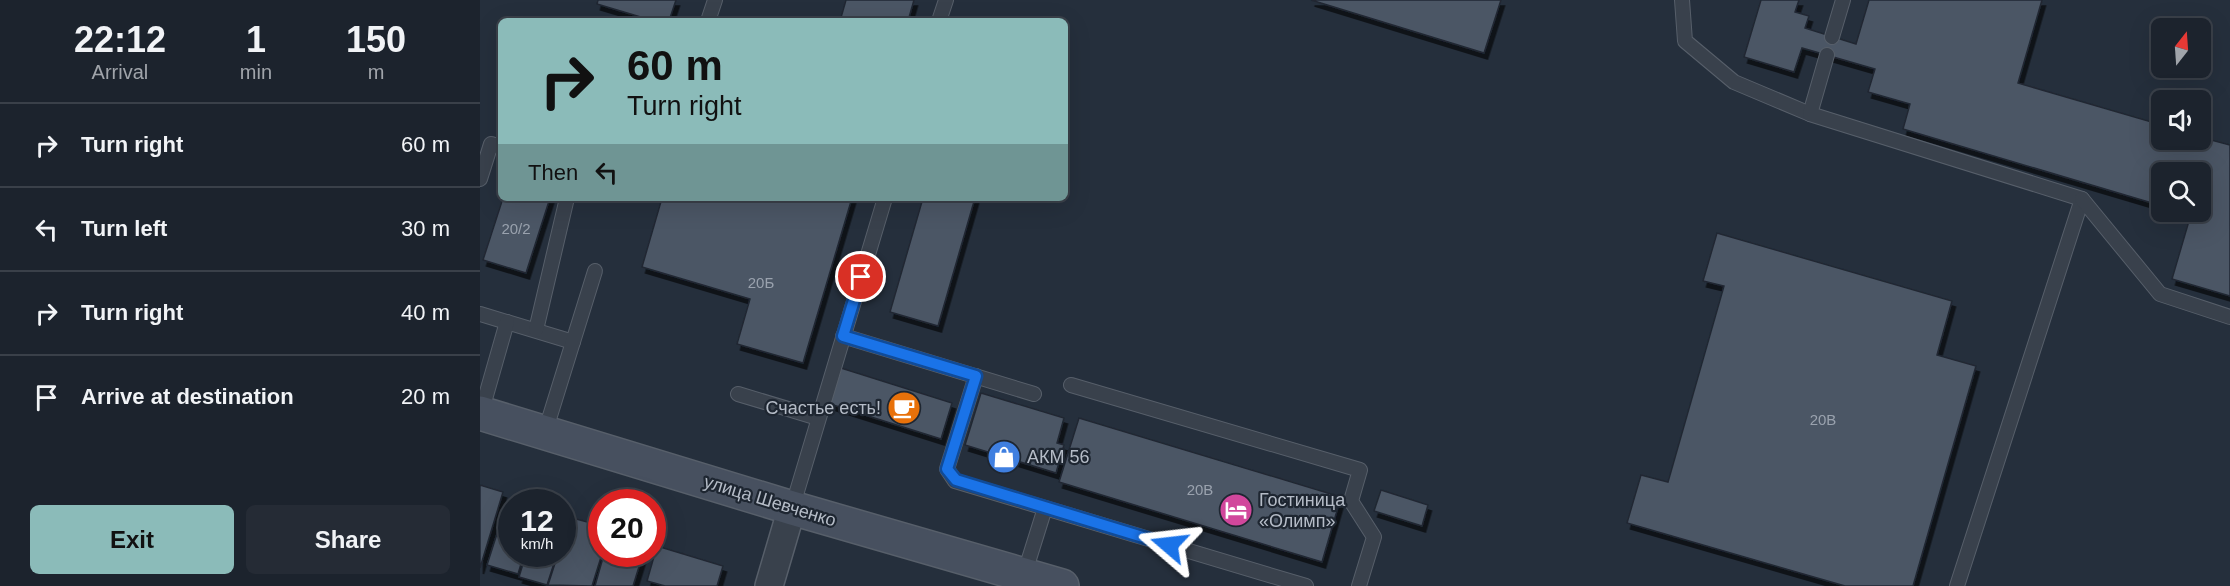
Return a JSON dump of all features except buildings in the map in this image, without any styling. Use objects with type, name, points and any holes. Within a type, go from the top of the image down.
[{"type":"main road","name":"улица Шевченко","points":[[480,413],[792,508],[1062,586]]},
{"type":"street","points":[[769,586],[792,508]]},
{"type":"lane","points":[[709,18],[715,0]]},
{"type":"lane","points":[[940,18],[946,0]]},
{"type":"lane","points":[[1682,0],[1685,41],[1734,82],[1810,114],[2082,199],[2160,294],[2230,317]]},
{"type":"lane","points":[[1832,37],[1843,0]]},
{"type":"lane","points":[[1810,114],[1827,55]]},
{"type":"lane","points":[[480,179],[491,144],[498,146]]},
{"type":"lane","points":[[1957,586],[2082,199]]},
{"type":"lane","points":[[536,330],[566,201]]},
{"type":"lane","points":[[792,508],[884,201]]},
{"type":"lane","points":[[544,433],[595,271]]},
{"type":"lane","points":[[480,314],[573,342]]},
{"type":"lane","points":[[480,413],[507,322]]},
{"type":"lane","points":[[843,336],[1034,394]]},
{"type":"lane","points":[[976,376],[947,469],[956,480],[1306,586]]},
{"type":"lane","points":[[1071,385],[1360,470],[1351,501],[1374,537],[1359,586]]},
{"type":"lane","points":[[738,394],[818,418]]},
{"type":"lane","points":[[1024,574],[1045,508]]},
{"type":"place","name":"Счастье есть!","points":[[904,408]]},
{"type":"place","name":"АКМ 56","points":[[1004,457]]},
{"type":"place","name":"Гостиница «Олимп»","points":[[1236,510]]},
{"type":"route","points":[[861,277],[843,336],[976,376],[947,469],[956,480],[1169,545]]}]
